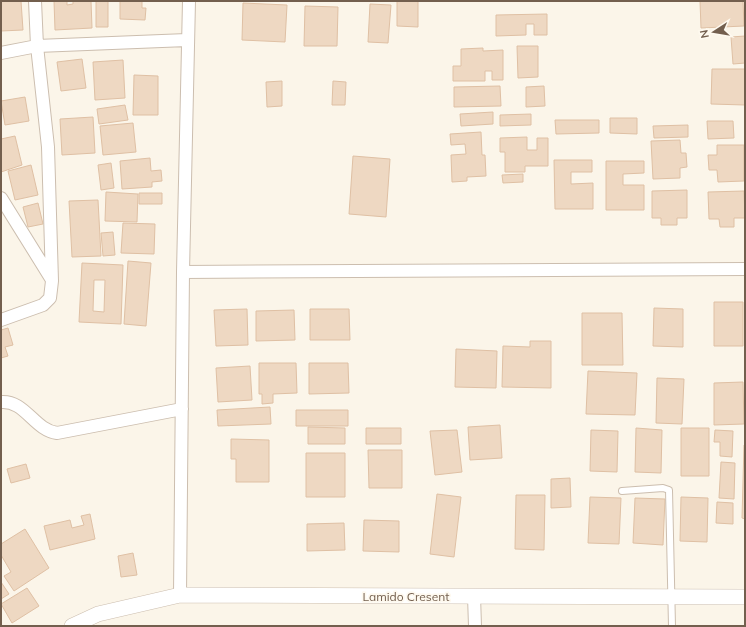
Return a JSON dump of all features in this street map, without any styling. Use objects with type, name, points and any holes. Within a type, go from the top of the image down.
[{"type":"street","points":[[1,320],[43,305],[50,298],[52,281],[48,147],[37,46],[34,1]]},
{"type":"street","points":[[180,595],[187,40],[189,1]]},
{"type":"street","points":[[1,53],[37,46],[187,40]]},
{"type":"street","points":[[1,198],[52,281]]},
{"type":"street","points":[[184,272],[745,269]]},
{"type":"street","points":[[1,402],[8,401],[16,404],[45,430],[57,433],[182,409]]},
{"type":"street","name":"Lamido Cresent","points":[[72,626],[98,614],[180,595],[745,597]]},
{"type":"street","points":[[474,596],[475,626]]},
{"type":"lane","points":[[622,491],[662,488],[669,490],[672,626]]},
{"type":"building","points":[[1,1],[21,1],[23,30],[1,31]]},
{"type":"building","points":[[54,1],[67,1],[67,5],[73,4],[73,1],[91,1],[92,28],[55,30]]},
{"type":"building","points":[[96,1],[108,1],[108,27],[96,27]]},
{"type":"building","points":[[120,1],[142,1],[142,8],[146,8],[145,20],[120,19]]},
{"type":"building","points":[[397,1],[418,1],[418,27],[397,26]]},
{"type":"building","points":[[700,1],[743,1],[744,26],[701,28]]},
{"type":"building","points":[[243,3],[287,5],[285,42],[242,40]]},
{"type":"building","points":[[370,4],[391,5],[388,43],[368,42]]},
{"type":"building","points":[[305,6],[338,7],[337,46],[304,46]]},
{"type":"building","points":[[547,14],[547,35],[534,35],[534,24],[526,24],[526,35],[496,36],[496,15]]},
{"type":"building","points":[[745,36],[745,63],[733,64],[731,37]]},
{"type":"building","points":[[517,46],[538,46],[538,77],[518,78]]},
{"type":"building","points":[[483,48],[483,51],[503,50],[503,80],[492,80],[492,71],[485,71],[485,81],[453,81],[453,66],[461,66],[461,49]]},
{"type":"building","points":[[82,59],[86,88],[61,91],[57,62]]},
{"type":"building","points":[[123,60],[125,98],[95,100],[93,62]]},
{"type":"building","points":[[712,69],[745,69],[745,105],[711,104]]},
{"type":"building","points":[[134,75],[158,76],[158,115],[133,115]]},
{"type":"building","points":[[282,81],[282,106],[267,107],[266,82]]},
{"type":"building","points":[[333,81],[346,82],[345,105],[332,105]]},
{"type":"building","points":[[500,86],[501,106],[454,107],[454,87]]},
{"type":"building","points":[[544,86],[545,106],[526,107],[526,87]]},
{"type":"building","points":[[25,97],[29,121],[5,125],[1,101]]},
{"type":"building","points":[[125,105],[128,120],[99,124],[97,109]]},
{"type":"building","points":[[493,112],[493,124],[461,126],[460,114]]},
{"type":"building","points":[[531,114],[531,125],[500,126],[500,115]]},
{"type":"building","points":[[93,117],[95,153],[62,155],[60,119]]},
{"type":"building","points":[[610,118],[637,118],[637,134],[610,133]]},
{"type":"building","points":[[555,120],[599,120],[599,133],[556,134]]},
{"type":"building","points":[[707,121],[733,121],[734,138],[708,139]]},
{"type":"building","points":[[133,123],[136,152],[103,155],[100,126]]},
{"type":"building","points":[[688,125],[688,137],[654,138],[653,126]]},
{"type":"building","points":[[481,132],[482,155],[485,155],[486,176],[467,177],[467,181],[452,182],[451,155],[466,154],[465,144],[451,145],[450,134]]},
{"type":"building","points":[[15,136],[22,165],[1,172],[1,139]]},
{"type":"building","points":[[527,137],[527,150],[537,150],[537,138],[548,138],[548,166],[525,166],[525,172],[505,172],[505,152],[500,152],[500,138]]},
{"type":"building","points":[[680,140],[681,153],[686,153],[687,167],[680,168],[680,178],[653,179],[651,141]]},
{"type":"building","points":[[717,145],[744,145],[744,181],[718,182],[717,170],[709,170],[708,155],[717,155]]},
{"type":"building","points":[[353,156],[390,159],[386,217],[349,214]]},
{"type":"building","points":[[150,158],[151,171],[161,170],[162,181],[152,182],[152,187],[122,189],[120,161]]},
{"type":"building","points":[[554,160],[592,160],[592,172],[571,172],[571,184],[593,183],[593,209],[555,209]]},
{"type":"building","points":[[606,161],[644,161],[644,173],[623,174],[623,185],[644,185],[644,210],[606,210]]},
{"type":"building","points":[[111,163],[114,188],[101,190],[98,165]]},
{"type":"building","points":[[31,165],[38,195],[15,200],[8,171]]},
{"type":"building","points":[[523,174],[523,182],[503,183],[502,175]]},
{"type":"building","points":[[687,190],[687,218],[677,218],[677,225],[661,225],[661,218],[652,218],[652,191]]},
{"type":"building","points":[[744,191],[745,218],[734,218],[734,227],[720,227],[719,219],[709,219],[708,192]]},
{"type":"building","points":[[106,192],[138,194],[137,222],[105,221]]},
{"type":"building","points":[[139,193],[162,193],[162,204],[139,204]]},
{"type":"building","points":[[98,200],[101,256],[72,257],[69,201]]},
{"type":"building","points":[[38,203],[43,224],[28,227],[23,207]]},
{"type":"building","points":[[123,223],[155,224],[154,254],[121,253]]},
{"type":"building","points":[[113,232],[115,255],[103,256],[101,233]]},
{"type":"building","points":[[128,261],[151,263],[146,326],[124,324]]},
{"type":"building","points":[[82,263],[123,265],[121,324],[79,322]],"holes":[[[94,280],[105,280],[104,312],[93,311]]]},
{"type":"building","points":[[714,302],[743,302],[743,346],[714,346]]},
{"type":"building","points":[[654,308],[683,309],[683,347],[653,346]]},
{"type":"building","points":[[247,309],[248,345],[216,346],[214,310]]},
{"type":"building","points":[[310,309],[349,309],[350,340],[310,340]]},
{"type":"building","points":[[294,310],[295,340],[256,341],[256,311]]},
{"type":"building","points":[[582,313],[622,313],[623,365],[582,365]]},
{"type":"building","points":[[8,328],[13,345],[5,347],[8,356],[1,358],[1,330]]},
{"type":"building","points":[[530,341],[551,341],[551,388],[502,387],[503,346],[530,347]]},
{"type":"building","points":[[456,349],[497,351],[496,388],[455,387]]},
{"type":"building","points":[[259,363],[296,363],[297,393],[273,394],[273,403],[262,404],[262,394],[259,394]]},
{"type":"building","points":[[309,363],[348,363],[349,393],[309,394]]},
{"type":"building","points":[[250,366],[252,400],[218,402],[216,368]]},
{"type":"building","points":[[588,371],[637,373],[635,415],[586,414]]},
{"type":"building","points":[[657,378],[684,379],[682,424],[656,423]]},
{"type":"building","points":[[743,382],[744,424],[714,425],[714,383]]},
{"type":"building","points":[[270,407],[271,424],[218,426],[217,410]]},
{"type":"building","points":[[296,410],[348,410],[348,426],[296,426]]},
{"type":"building","points":[[500,425],[502,458],[470,460],[468,427]]},
{"type":"building","points":[[308,427],[345,428],[345,444],[308,444]]},
{"type":"building","points":[[366,428],[401,428],[401,444],[366,444]]},
{"type":"building","points":[[636,428],[662,430],[661,473],[635,472]]},
{"type":"building","points":[[681,428],[709,428],[709,476],[681,476]]},
{"type":"building","points":[[457,430],[462,472],[435,475],[430,431]]},
{"type":"building","points":[[591,430],[618,431],[617,472],[590,471]]},
{"type":"building","points":[[715,430],[733,431],[732,457],[720,456],[720,442],[714,442]]},
{"type":"building","points":[[231,439],[269,440],[269,482],[236,482],[236,459],[231,459]]},
{"type":"building","points":[[745,445],[745,519],[742,518]]},
{"type":"building","points":[[368,450],[402,450],[402,488],[369,488]]},
{"type":"building","points":[[306,453],[345,453],[345,497],[306,497]]},
{"type":"building","points":[[721,462],[735,463],[734,499],[719,498]]},
{"type":"building","points":[[26,464],[30,478],[11,483],[7,469]]},
{"type":"building","points":[[570,478],[571,507],[551,508],[551,479]]},
{"type":"building","points":[[437,494],[461,497],[454,557],[430,554]]},
{"type":"building","points":[[516,495],[545,495],[544,550],[515,549]]},
{"type":"building","points":[[590,497],[621,498],[619,544],[588,543]]},
{"type":"building","points":[[681,497],[708,498],[707,542],[680,541]]},
{"type":"building","points":[[635,498],[665,499],[663,545],[633,543]]},
{"type":"building","points":[[717,502],[733,503],[733,524],[716,523]]},
{"type":"building","points":[[90,514],[95,539],[50,550],[44,526],[70,520],[72,528],[84,525],[81,516]]},
{"type":"building","points":[[364,520],[399,521],[399,552],[363,551]]},
{"type":"building","points":[[344,523],[345,550],[307,551],[307,524]]},
{"type":"building","points":[[25,529],[49,568],[14,591],[4,576],[11,572],[1,555],[1,544]]},
{"type":"building","points":[[133,553],[137,575],[121,577],[118,556]]},
{"type":"building","points":[[1,582],[9,594],[1,599]]},
{"type":"building","points":[[27,588],[39,606],[12,623],[1,604]]}]
